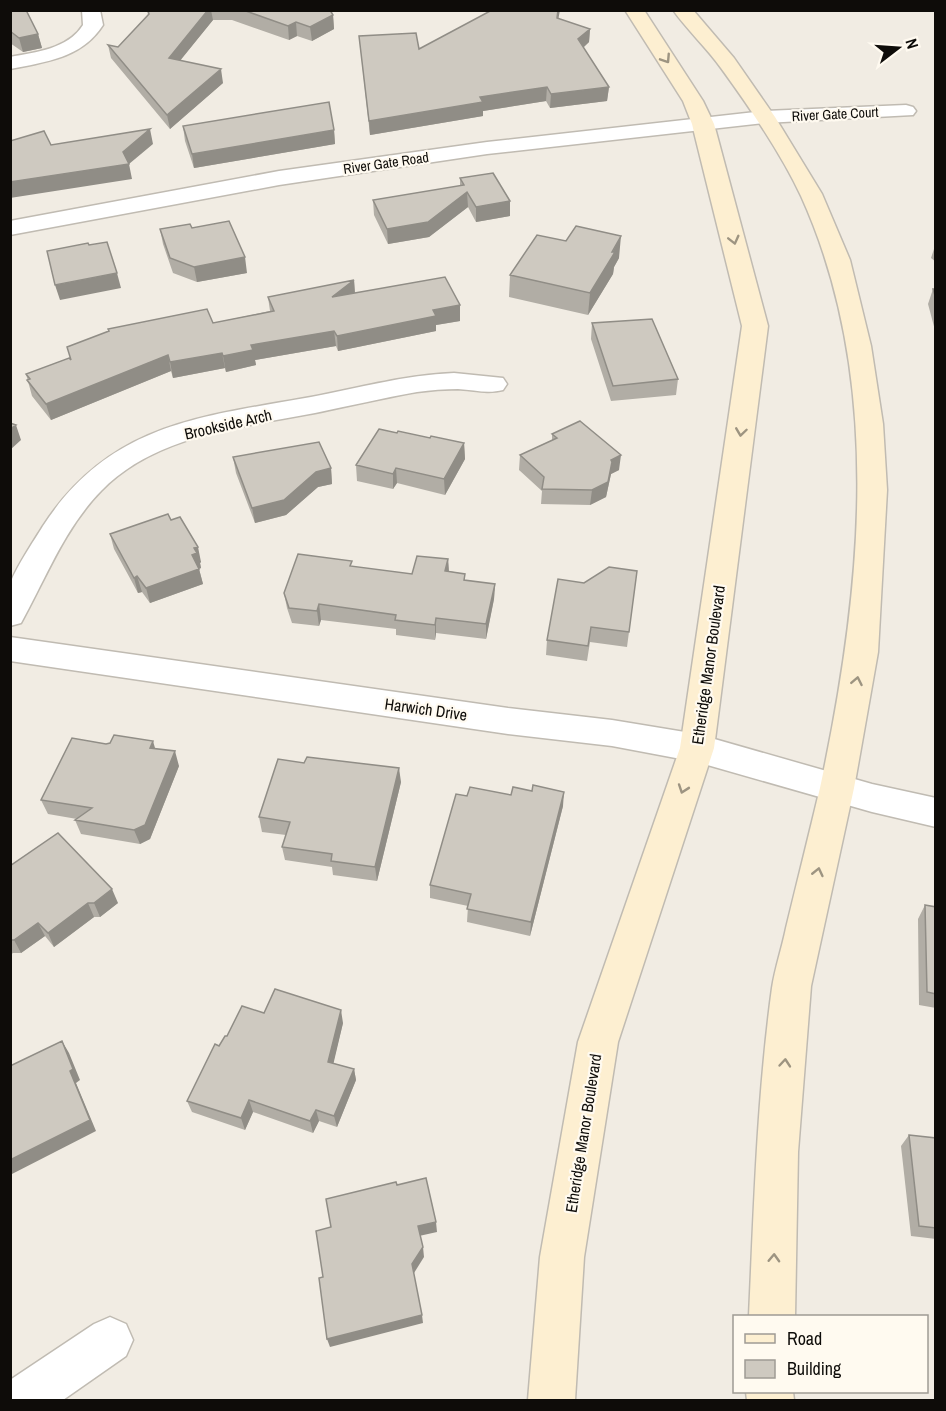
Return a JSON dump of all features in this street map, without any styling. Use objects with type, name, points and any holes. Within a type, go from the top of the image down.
[{"type":"main road","name":"Etheridge Manor Boulevard","points":[[551,1401],[562,1257],[598,1042],[697,748],[756,326],[703,124],[693,100],[634,10]]},
{"type":"main road","points":[[682,10],[727,62],[765,117],[811,194],[838,260],[858,346],[869,424],[873,490],[862,652],[837,788],[792,986],[777,1152],[772,1315]]},
{"type":"street","points":[[10,63],[63,50],[81,40],[93,25],[91,10]]},
{"type":"street","name":"River Gate Court","points":[[765,117],[906,111]]},
{"type":"street","name":"River Gate Road","points":[[10,228],[279,178],[487,148],[765,117]]},
{"type":"street","name":"Brookside Arch","points":[[10,615],[56,529],[79,498],[108,468],[144,448],[195,428],[414,385],[454,381],[495,384]]},
{"type":"street","name":"Harwich Drive","points":[[10,649],[508,721],[612,733],[697,748],[837,788],[936,813]]},
{"type":"street","points":[[23,1401],[110,1340]]},
{"type":"building","points":[[10,10],[26,10],[38,34],[19,38],[10,31]]},
{"type":"building","points":[[148,10],[208,10],[169,58],[221,69],[167,115],[108,45],[118,47],[149,14]]},
{"type":"building","points":[[243,10],[330,10],[333,15],[310,27],[296,22],[288,26]]},
{"type":"building","points":[[492,10],[558,10],[557,18],[590,29],[578,39],[609,87],[551,94],[547,87],[480,97],[483,102],[369,121],[359,36],[416,33],[419,49]]},
{"type":"building","points":[[329,102],[334,130],[192,154],[183,126]]},
{"type":"building","points":[[150,129],[123,152],[129,164],[10,182],[10,141],[44,131],[51,145]]},
{"type":"building","points":[[493,173],[510,201],[476,207],[467,192],[428,222],[387,229],[373,200],[464,185],[460,178]]},
{"type":"building","points":[[229,221],[245,257],[194,267],[170,258],[160,229],[190,224],[192,228]]},
{"type":"building","points":[[576,226],[621,236],[612,252],[615,252],[590,293],[510,275],[537,235],[566,241]]},
{"type":"building","points":[[107,242],[117,273],[55,285],[47,251],[88,243],[89,245]]},
{"type":"building","points":[[445,277],[460,305],[433,310],[436,316],[337,336],[334,331],[251,345],[253,350],[223,356],[222,353],[170,362],[168,355],[46,404],[27,380],[30,379],[26,374],[69,358],[71,360],[67,347],[109,331],[108,329],[207,309],[213,323],[274,311],[268,297],[354,280],[332,297]]},
{"type":"building","points":[[652,319],[678,379],[613,386],[592,323]]},
{"type":"building","points":[[580,421],[621,455],[611,460],[608,482],[592,490],[542,489],[544,477],[520,455],[557,438],[552,434]]},
{"type":"building","points":[[379,429],[464,443],[444,479],[396,468],[393,474],[356,465]]},
{"type":"building","points":[[319,442],[331,468],[316,472],[284,500],[252,508],[233,457]]},
{"type":"building","points":[[168,514],[171,520],[180,517],[198,547],[194,548],[197,553],[192,555],[199,569],[146,588],[137,576],[134,578],[110,534]]},
{"type":"building","points":[[298,554],[352,561],[350,566],[412,574],[417,556],[448,559],[445,571],[465,574],[464,580],[495,584],[486,624],[436,618],[435,625],[395,620],[396,615],[319,604],[317,611],[289,608],[284,593]]},
{"type":"building","points":[[609,567],[637,571],[629,632],[591,627],[588,646],[547,640],[558,579],[584,583]]},
{"type":"building","points":[[114,735],[153,741],[150,748],[175,751],[145,825],[134,830],[75,820],[92,808],[41,800],[72,738],[106,744],[110,743]]},
{"type":"building","points":[[307,757],[399,768],[375,867],[331,861],[332,854],[282,847],[290,822],[259,817],[278,759],[304,763]]},
{"type":"building","points":[[533,785],[564,792],[531,922],[467,909],[471,894],[430,885],[456,794],[467,796],[470,787],[511,795],[513,787],[532,791]]},
{"type":"building","points":[[58,833],[112,889],[94,903],[88,903],[48,933],[38,923],[14,940],[10,940],[10,866]]},
{"type":"building","points":[[925,905],[936,907],[936,994],[927,992]]},
{"type":"building","points":[[275,989],[341,1010],[328,1062],[354,1069],[334,1116],[316,1110],[310,1121],[249,1100],[241,1118],[187,1101],[215,1044],[219,1046],[227,1036],[242,1006],[264,1013]]},
{"type":"building","points":[[62,1041],[73,1069],[70,1071],[90,1120],[10,1160],[10,1066]]},
{"type":"building","points":[[909,1135],[936,1138],[936,1228],[919,1226]]},
{"type":"building","points":[[426,1178],[436,1222],[418,1226],[423,1247],[412,1264],[422,1315],[327,1339],[319,1278],[323,1277],[316,1231],[331,1227],[326,1199],[396,1182],[397,1185]]}]
